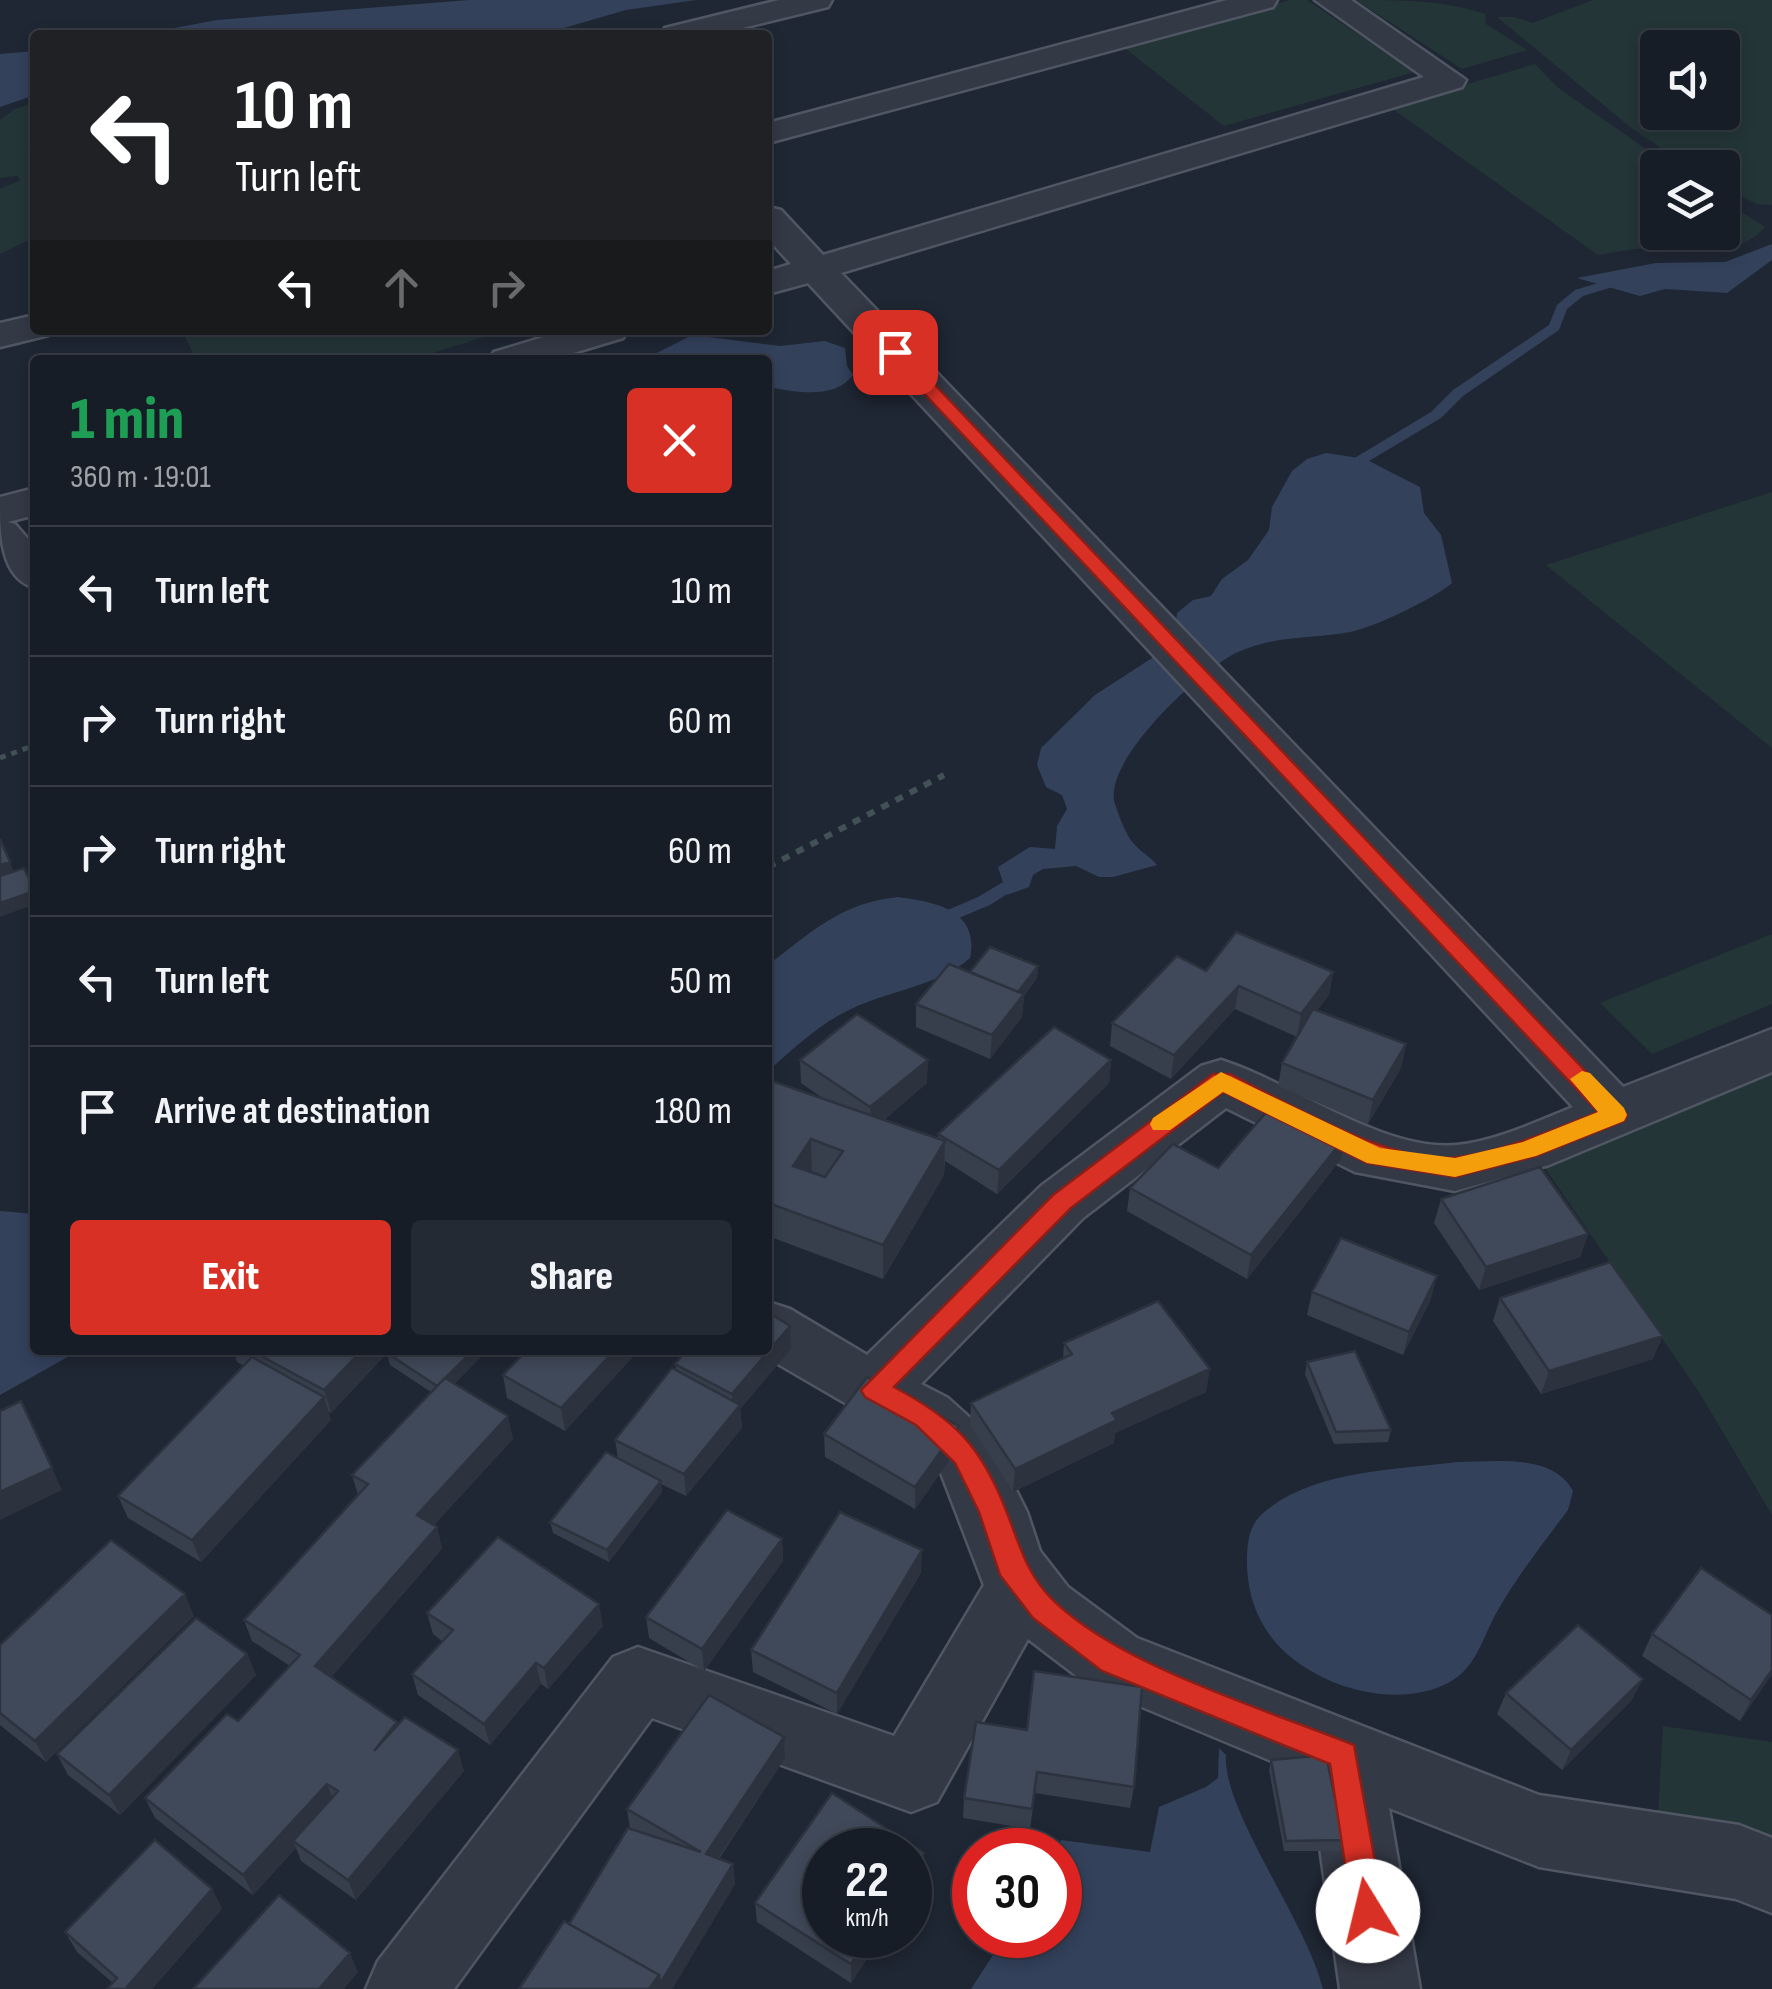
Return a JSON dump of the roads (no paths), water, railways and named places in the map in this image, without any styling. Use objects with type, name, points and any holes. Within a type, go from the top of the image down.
[{"type":"street","points":[[696,30],[816,0]]},
{"type":"street","points":[[772,132],[1262,0]]},
{"type":"street","points":[[772,282],[1450,80],[1330,0]]},
{"type":"street","points":[[772,222],[1615,1115]]},
{"type":"street","points":[[0,335],[30,329]]},
{"type":"street","points":[[525,355],[592,335]]},
{"type":"street","points":[[0,512],[30,503]]},
{"type":"street","points":[[0,533],[30,570]]},
{"type":"street","points":[[874,1390],[1062,1202],[1221,1080],[1376,1156],[1455,1168],[1528,1150],[1772,1049]]},
{"type":"street","points":[[772,1328],[925,1417],[965,1454],[993,1512],[1010,1566],[1022,1583],[1043,1609],[1112,1661],[1539,1830],[1739,1862],[1772,1876]]},
{"type":"street","points":[[406,1989],[638,1680],[911,1777],[1022,1583]]},
{"type":"street","points":[[1344,1756],[1380,1989]]},
{"type":"water","points":[[469,0],[696,0],[626,10],[557,30],[164,30],[217,20]]},
{"type":"water","points":[[30,51],[30,97],[0,107],[0,54]]},
{"type":"water","points":[[1772,244],[1772,260],[1727,293],[1665,289],[1640,296],[1577,278],[1656,263],[1725,262]]},
{"type":"water","points":[[692,335],[780,346],[825,341],[845,348],[847,366],[853,375],[836,388],[802,392],[772,388],[772,355],[653,355]]},
{"type":"water","points":[[1326,453],[1365,459],[1420,487],[1424,513],[1441,535],[1452,583],[1388,619],[1360,629],[1266,643],[1222,661],[1158,718],[1123,765],[1115,786],[1115,804],[1126,831],[1157,865],[1113,877],[1099,877],[1076,866],[1043,869],[1033,875],[1029,887],[1007,895],[998,867],[1030,847],[1055,849],[1057,826],[1067,809],[1062,795],[1046,787],[1037,765],[1041,748],[1095,695],[1152,658],[1176,622],[1177,613],[1193,600],[1211,596],[1222,579],[1248,560],[1269,530],[1272,507],[1292,471],[1307,459]]},
{"type":"water","points":[[898,897],[952,911],[968,929],[970,958],[942,976],[838,1016],[772,1068],[772,962],[843,912]]},
{"type":"water","points":[[0,1211],[30,1214],[30,1355],[71,1355],[0,1395]]},
{"type":"water","points":[[1458,1462],[1538,1465],[1552,1470],[1573,1491],[1568,1510],[1514,1584],[1466,1669],[1448,1683],[1425,1691],[1400,1695],[1374,1693],[1322,1677],[1280,1647],[1261,1621],[1248,1580],[1249,1537],[1262,1514],[1282,1499],[1329,1480]]},
{"type":"water","points":[[1219,1748],[1226,1755],[1237,1805],[1301,1932],[1323,1989],[971,1989],[991,1958],[1082,1958],[1082,1843],[1150,1852],[1159,1807],[1218,1778]]},
{"type":"waterway","points":[[1348,476],[1353,465],[1436,415],[1458,393],[1555,327],[1561,308],[1579,293],[1625,279]]},
{"type":"waterway","points":[[935,922],[984,901],[1023,876]]}]
